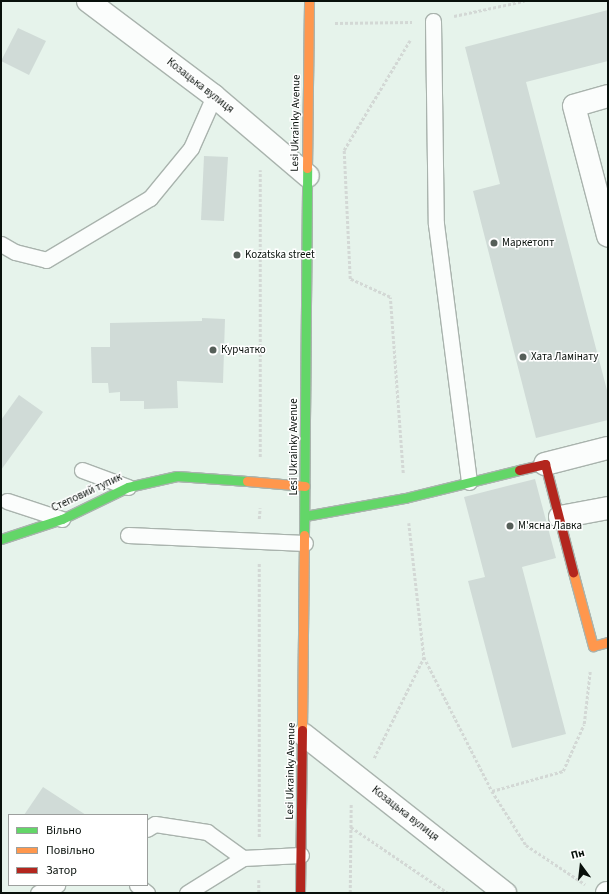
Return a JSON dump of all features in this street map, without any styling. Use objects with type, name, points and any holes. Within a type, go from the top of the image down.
[{"type":"street","name":"Козацька вулиця","points":[[88,1],[214,96],[261,134],[308,176]]},
{"type":"street","name":"Lesi Ukrainky Avenue","points":[[300,893],[304,735],[309,1]]},
{"type":"street","points":[[608,96],[574,106],[608,236]]},
{"type":"street","points":[[305,516],[405,498],[608,448]]},
{"type":"street","points":[[545,464],[593,646],[608,642]]},
{"type":"street","name":"Степовий тупик","points":[[1,540],[62,519],[128,487],[178,476],[305,486]]},
{"type":"street","points":[[560,518],[608,508]]},
{"type":"street","name":"Козацька вулиця","points":[[304,735],[505,893]]},
{"type":"lane","points":[[433,21],[436,224],[470,482]]},
{"type":"lane","points":[[1,244],[15,252],[46,260],[150,198],[191,148],[214,96]]},
{"type":"lane","points":[[82,470],[128,487]]},
{"type":"lane","points":[[7,501],[62,519]]},
{"type":"lane","points":[[128,535],[305,543]]},
{"type":"lane","points":[[148,828],[155,824],[207,832],[243,858]]},
{"type":"lane","points":[[187,893],[243,858],[301,855]]},
{"type":"lane","points":[[38,893],[55,886]]},
{"type":"lane","points":[[138,886],[147,893]]},
{"type":"path","points":[[413,35],[344,150],[350,279],[390,297],[405,498],[424,657],[492,791],[526,845],[602,891]]},
{"type":"path","points":[[259,893],[261,134]]},
{"type":"path","points":[[492,791],[563,771],[584,724],[593,646]]},
{"type":"path","points":[[351,827],[448,893]]},
{"type":"building","points":[[608,10],[608,61],[526,82],[608,394],[608,420],[536,438],[473,191],[500,184],[465,47]]},
{"type":"building","points":[[18,28],[46,41],[29,75],[1,61]]},
{"type":"building","points":[[204,156],[228,157],[224,221],[201,220]]},
{"type":"building","points":[[202,318],[225,319],[223,383],[177,381],[178,408],[144,409],[144,401],[120,401],[120,392],[109,393],[108,383],[92,383],[91,347],[110,347],[110,323],[202,321]]},
{"type":"building","points":[[19,395],[43,412],[1,470],[1,420]]},
{"type":"building","points":[[535,479],[556,558],[522,567],[566,734],[512,748],[468,581],[485,577],[464,497]]},
{"type":"building","points":[[43,787],[84,814],[25,814]]},
{"type":"traffic: fast","points":[[304,535],[307,168]]},
{"type":"traffic: fast","points":[[305,516],[405,498],[519,470]]},
{"type":"traffic: fast","points":[[1,539],[62,519],[128,487],[177,476],[247,481]]},
{"type":"traffic: slow","points":[[307,168],[309,1]]},
{"type":"traffic: slow","points":[[247,481],[305,486]]},
{"type":"traffic: slow","points":[[302,730],[304,535]]},
{"type":"traffic: slow","points":[[573,572],[593,646],[608,642]]},
{"type":"traffic: jam","points":[[519,470],[545,464],[573,572]]},
{"type":"traffic: jam","points":[[300,893],[302,730]]},
{"type":"place","name":"Маркетопт","points":[[494,243]]},
{"type":"place","name":"Kozatska street","points":[[237,255]]},
{"type":"place","name":"Курчатко","points":[[213,350]]},
{"type":"place","name":"Хата Ламінату","points":[[523,357]]},
{"type":"place","name":"М'ясна Лавка","points":[[510,526]]}]
